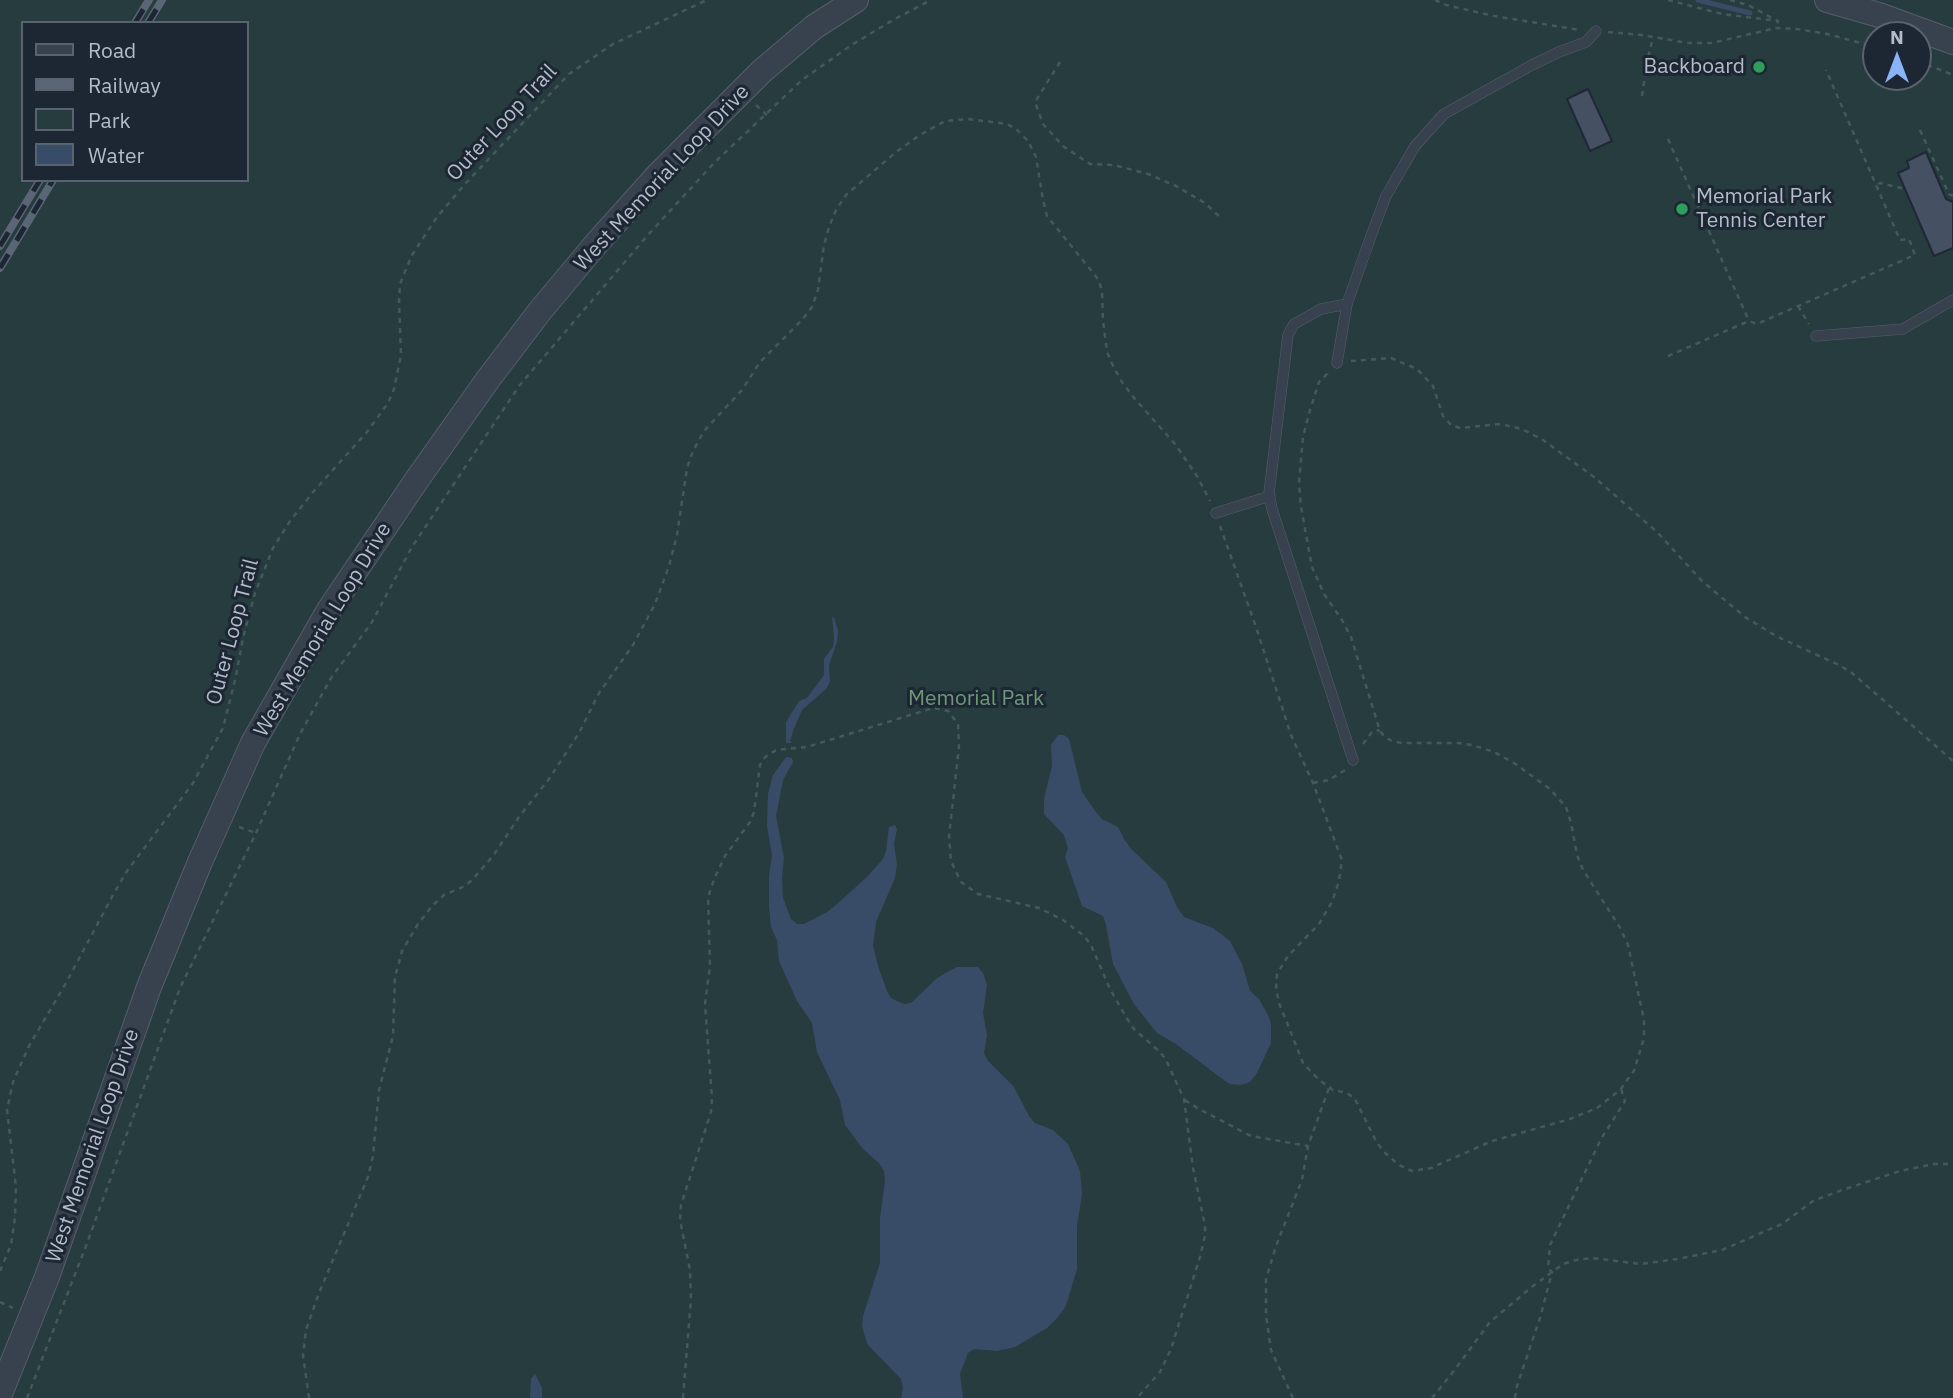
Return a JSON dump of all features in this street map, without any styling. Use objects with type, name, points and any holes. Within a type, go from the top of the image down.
[{"type":"street","name":"West Memorial Loop Drive","points":[[0,1394],[47,1277],[149,987],[200,862],[253,743],[329,610],[489,378],[596,244],[659,175],[762,71],[814,27],[856,0]]},
{"type":"street","points":[[1827,0],[1879,15],[1953,42]]},
{"type":"lane","points":[[1336,363],[1347,304],[1386,196],[1415,146],[1444,114],[1532,65],[1586,41],[1596,31]]},
{"type":"lane","points":[[1816,336],[1903,329],[1953,300]]},
{"type":"lane","points":[[1347,304],[1321,309],[1294,324],[1288,335],[1270,496],[1353,760]]},
{"type":"lane","points":[[1216,513],[1270,496]]},
{"type":"path","name":"Outer Loop Trail","points":[[0,1271],[11,1245],[15,1218],[16,1187],[7,1110],[13,1082],[29,1046],[127,871],[193,783],[223,728],[255,593],[273,548],[290,521],[368,432],[388,403],[394,389],[401,355],[400,284],[412,254],[437,217],[465,184],[569,74],[612,44],[707,0]]},
{"type":"path","points":[[27,1398],[86,1246],[180,988],[256,834],[300,734],[331,678],[372,622],[412,547],[519,386],[647,236],[714,163],[802,80],[850,46],[931,0]]},
{"type":"path","points":[[1435,0],[1446,5],[1536,24],[1688,43],[1712,43],[1776,28],[1827,34],[1862,43]]},
{"type":"path","points":[[1668,0],[1722,14],[1778,21]]},
{"type":"path","points":[[1730,0],[1748,5],[1778,21]]},
{"type":"path","points":[[1776,28],[1778,21]]},
{"type":"path","points":[[1642,96],[1653,37]]},
{"type":"path","points":[[1060,62],[1035,102],[1043,124],[1063,146],[1090,164],[1114,165],[1148,174],[1176,186],[1205,203],[1222,219]]},
{"type":"path","points":[[1932,67],[1953,75]]},
{"type":"path","points":[[1668,356],[1749,321],[1757,324],[1915,255],[1909,239],[1900,240],[1826,69]]},
{"type":"path","points":[[309,1398],[303,1355],[306,1329],[368,1177],[373,1156],[379,1090],[393,1036],[395,977],[402,951],[433,905],[444,895],[465,886],[493,856],[579,733],[598,693],[633,645],[655,604],[669,566],[677,535],[687,467],[693,452],[705,431],[742,390],[760,362],[812,307],[818,290],[824,245],[836,210],[846,195],[897,152],[945,121],[968,119],[1007,124],[1028,141],[1036,157],[1047,216],[1098,279],[1102,291],[1107,352],[1114,368],[1122,383],[1175,444],[1197,476],[1216,513],[1291,735],[1313,783],[1342,860],[1332,902],[1319,924],[1288,956],[1277,974],[1279,1003],[1303,1063],[1329,1087],[1347,1093],[1354,1099],[1376,1141],[1399,1166],[1412,1171],[1431,1168],[1492,1141],[1585,1113],[1603,1104],[1621,1089],[1633,1071],[1644,1038],[1644,1020],[1628,945],[1579,863],[1566,807],[1550,789],[1494,752],[1459,743],[1402,743],[1385,737],[1380,731],[1351,637],[1317,579],[1309,555],[1301,508],[1301,460],[1310,410],[1320,382],[1336,363],[1391,358],[1406,363],[1417,369],[1433,386],[1443,416],[1451,425],[1460,428],[1500,424],[1522,429],[1544,440],[1594,477],[1657,532],[1702,581],[1745,617],[1776,636],[1852,673],[1953,761]]},
{"type":"path","points":[[1920,130],[1949,194],[1953,196]]},
{"type":"path","points":[[1668,139],[1749,321]]},
{"type":"path","points":[[1877,185],[1880,183],[1905,189]]},
{"type":"path","points":[[1798,306],[1816,336]]},
{"type":"path","points":[[683,1398],[691,1299],[690,1270],[680,1220],[681,1205],[709,1119],[712,1098],[705,1004],[710,966],[709,897],[718,868],[750,822],[754,812],[760,765],[769,754],[777,750],[807,747],[933,708],[948,711],[958,724],[949,836],[951,861],[961,881],[978,894],[1039,908],[1063,920],[1084,936],[1126,1017],[1166,1060],[1184,1099],[1205,1236],[1171,1349],[1160,1372],[1137,1398]]},
{"type":"path","points":[[1293,1398],[1271,1350],[1266,1315],[1266,1279],[1302,1180],[1308,1146],[1329,1087]]},
{"type":"path","points":[[1552,1272],[1548,1268],[1550,1245],[1601,1139],[1625,1101],[1621,1089]]},
{"type":"path","points":[[1184,1099],[1199,1110],[1251,1136],[1308,1146]]},
{"type":"path","points":[[1432,1398],[1490,1322],[1563,1264],[1602,1258],[1641,1264],[1722,1250],[1782,1224],[1813,1201],[1842,1190],[1900,1171],[1934,1164],[1953,1164]]},
{"type":"path","points":[[1515,1398],[1552,1272]]},
{"type":"green space","name":"Memorial Park","points":[[0,0],[1953,0],[1953,1398],[0,1398]]},
{"type":"water","points":[[832,616],[838,630],[829,665],[830,682],[826,689],[802,710],[793,731],[790,741],[792,743],[786,743],[786,722],[799,701],[807,698],[824,675],[824,659],[833,647]]},
{"type":"water","points":[[1058,735],[1069,739],[1082,792],[1095,811],[1102,819],[1118,827],[1132,850],[1166,882],[1184,917],[1213,928],[1230,941],[1242,964],[1250,991],[1259,999],[1271,1025],[1271,1043],[1250,1082],[1241,1085],[1225,1081],[1157,1033],[1134,1004],[1113,964],[1103,916],[1082,906],[1065,857],[1068,848],[1064,835],[1044,814],[1044,799],[1052,766],[1051,745]]},
{"type":"water","points":[[786,757],[792,758],[793,762],[783,780],[776,816],[784,858],[783,898],[791,919],[797,924],[804,924],[836,905],[883,859],[889,827],[895,825],[895,878],[876,922],[873,946],[887,991],[891,998],[899,1002],[911,1003],[936,979],[949,971],[957,967],[978,967],[987,985],[983,1013],[987,1035],[984,1053],[988,1061],[1014,1087],[1035,1123],[1053,1130],[1068,1144],[1080,1171],[1082,1194],[1077,1226],[1077,1269],[1066,1306],[1047,1328],[1015,1347],[997,1351],[974,1349],[968,1353],[960,1374],[963,1398],[901,1398],[901,1379],[868,1345],[865,1337],[863,1316],[880,1263],[884,1171],[845,1125],[840,1100],[817,1052],[812,1023],[797,1001],[779,961],[769,907],[772,855],[767,826],[768,794],[773,775]]},
{"type":"water","points":[[535,1374],[542,1388],[542,1398],[530,1398],[531,1379]]},
{"type":"building","points":[[1588,89],[1612,141],[1590,151],[1567,99]]},
{"type":"building","points":[[1926,152],[1946,199],[1953,202],[1953,248],[1934,256],[1898,173],[1909,168],[1907,161]]},
{"type":"waterway","points":[[1698,0],[1750,13]]},
{"type":"railway","points":[[136,21],[149,0]]},
{"type":"railway","points":[[149,21],[162,0]]},
{"type":"railway","points":[[0,246],[39,182]]},
{"type":"railway","points":[[0,268],[52,182]]},
{"type":"place","name":"Backboard","points":[[1759,67]]},
{"type":"place","name":"Memorial Park Tennis Center","points":[[1682,209]]}]
